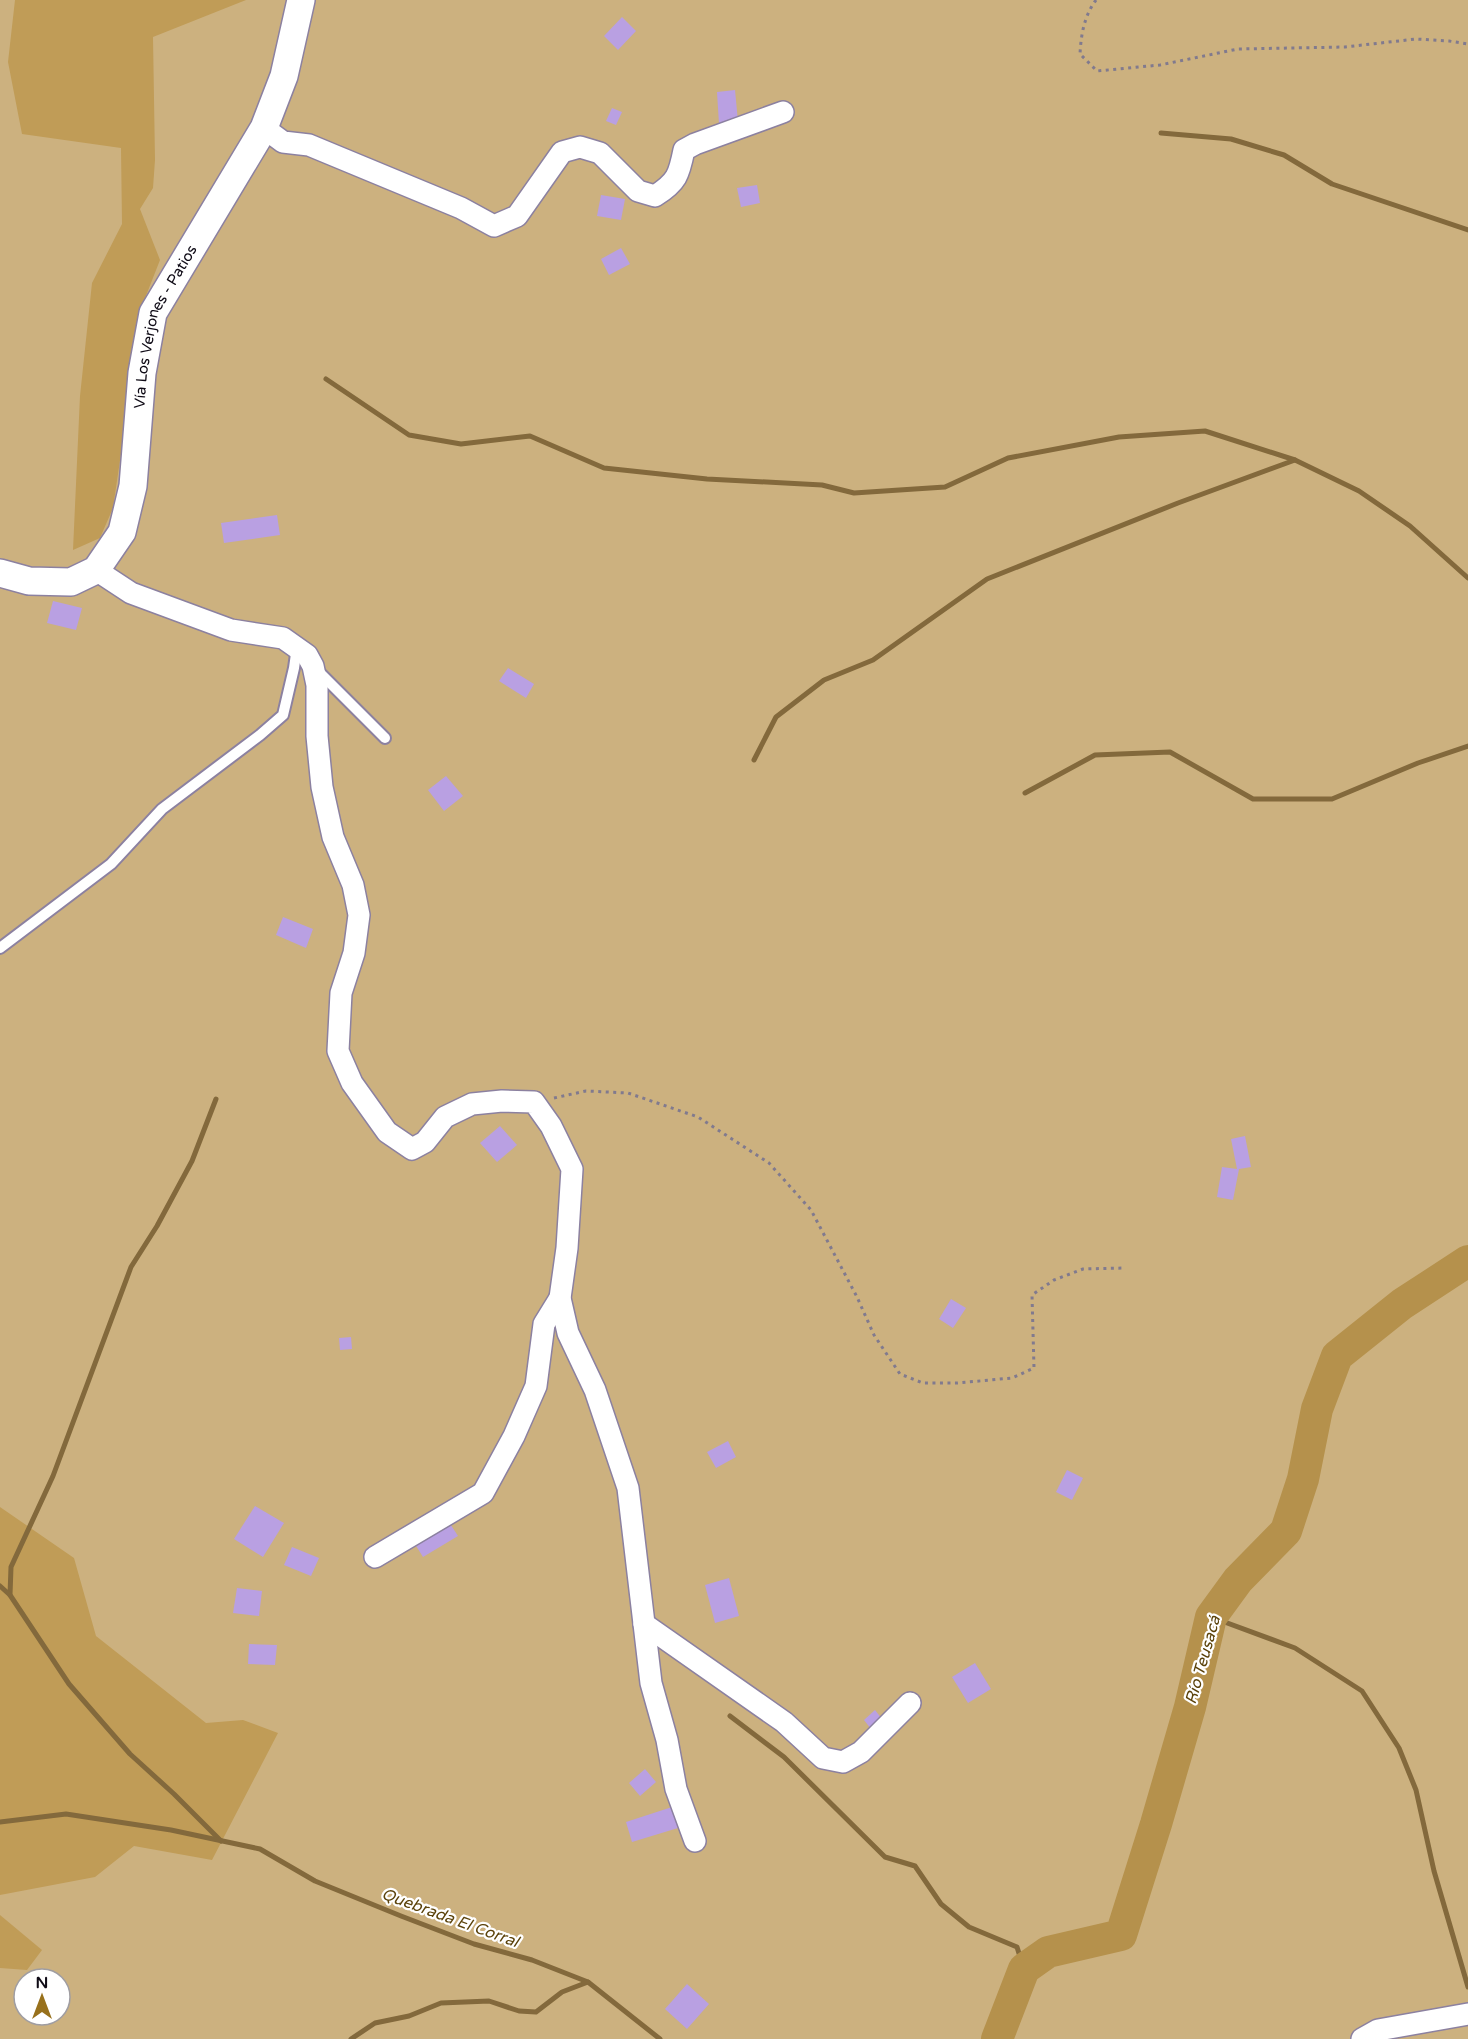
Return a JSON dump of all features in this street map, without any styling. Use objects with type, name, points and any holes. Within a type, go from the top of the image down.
[{"type":"street","name":"Vía Los Verjones - Patios","points":[[96,570],[122,532],[133,486],[142,372],[153,314],[264,128],[284,76],[301,0]]},
{"type":"street","points":[[264,128],[284,142],[309,145],[461,208],[494,226],[517,216],[562,152],[580,147],[600,153],[638,191],[655,196],[672,185],[680,169],[684,150],[783,112]]},
{"type":"street","points":[[0,573],[29,581],[71,582],[96,570],[130,593],[231,630],[283,638],[307,655],[313,666],[316,685],[317,736],[322,787],[333,837],[352,885],[359,915],[354,953],[341,993],[338,1052],[352,1083],[387,1131],[412,1149],[424,1142],[445,1117],[472,1104],[502,1101],[534,1102],[551,1126],[572,1169],[567,1248],[560,1298],[568,1333],[595,1390],[627,1488],[651,1683],[667,1740],[676,1789],[695,1841]]},
{"type":"street","points":[[375,1557],[483,1493],[514,1436],[536,1386],[544,1324],[560,1298]]},
{"type":"street","points":[[644,1624],[784,1722],[823,1758],[843,1762],[861,1752],[910,1703]]},
{"type":"street","points":[[1362,2039],[1378,2030],[1468,2014]]},
{"type":"lane","points":[[0,948],[111,864],[162,809],[283,715],[297,647]]},
{"type":"lane","points":[[313,666],[385,738]]},
{"type":"path","points":[[1096,0],[1090,7],[1081,34],[1080,54],[1097,71],[1160,65],[1238,49],[1345,47],[1416,39],[1468,45]]},
{"type":"path","points":[[534,1102],[586,1092],[628,1093],[698,1117],[769,1163],[811,1210],[857,1297],[874,1335],[900,1374],[923,1383],[957,1383],[1012,1378],[1034,1368],[1032,1295],[1054,1280],[1083,1269],[1124,1268]]},
{"type":"shaded area","points":[[0,0],[1468,0],[1468,2039],[0,2039]]},
{"type":"shaded area","points":[[15,0],[246,0],[153,37],[155,160],[153,188],[140,209],[160,260],[140,311],[113,508],[100,538],[73,550],[80,396],[92,283],[122,224],[121,148],[22,134],[8,62]]},
{"type":"shaded area","points":[[0,1507],[74,1558],[96,1636],[206,1723],[243,1720],[278,1733],[212,1860],[134,1846],[95,1877],[0,1895]]},
{"type":"shaded area","points":[[0,1915],[42,1950],[29,1967],[0,1968]]},
{"type":"building","points":[[622,17],[636,31],[618,50],[604,36]]},
{"type":"building","points":[[735,90],[738,122],[719,124],[717,92]]},
{"type":"building","points":[[612,108],[622,112],[616,125],[606,121]]},
{"type":"building","points":[[757,185],[760,203],[741,207],[737,188]]},
{"type":"building","points":[[601,195],[625,199],[621,220],[597,216]]},
{"type":"building","points":[[621,248],[630,264],[609,275],[601,259]]},
{"type":"building","points":[[277,515],[280,535],[224,543],[221,523]]},
{"type":"building","points":[[53,601],[82,608],[76,630],[47,623]]},
{"type":"building","points":[[508,668],[534,684],[526,698],[499,681]]},
{"type":"building","points":[[446,776],[463,796],[444,811],[428,790]]},
{"type":"building","points":[[283,917],[313,929],[306,948],[276,935]]},
{"type":"building","points":[[500,1126],[517,1145],[497,1162],[480,1143]]},
{"type":"building","points":[[1245,1136],[1251,1167],[1239,1169],[1233,1200],[1217,1197],[1222,1167],[1237,1169],[1231,1139]]},
{"type":"building","points":[[951,1299],[966,1308],[953,1328],[939,1319]]},
{"type":"building","points":[[351,1337],[352,1349],[340,1350],[339,1338]]},
{"type":"building","points":[[728,1441],[736,1457],[716,1468],[707,1452]]},
{"type":"building","points":[[1067,1470],[1083,1478],[1072,1500],[1056,1492]]},
{"type":"building","points":[[255,1506],[284,1523],[263,1557],[234,1539]]},
{"type":"building","points":[[447,1519],[458,1536],[423,1557],[413,1541]]},
{"type":"building","points":[[292,1547],[319,1558],[311,1576],[284,1565]]},
{"type":"building","points":[[729,1578],[739,1616],[715,1623],[705,1585]]},
{"type":"building","points":[[237,1588],[262,1591],[259,1616],[233,1613]]},
{"type":"building","points":[[249,1644],[277,1645],[275,1665],[248,1664]]},
{"type":"building","points":[[975,1663],[991,1689],[968,1703],[952,1677]]},
{"type":"building","points":[[875,1710],[882,1719],[871,1729],[864,1720]]},
{"type":"building","points":[[645,1769],[656,1782],[640,1796],[629,1783]]},
{"type":"building","points":[[672,1807],[678,1828],[632,1842],[626,1822]]},
{"type":"building","points":[[687,1984],[709,2004],[687,2029],[665,2009]]},
{"type":"waterway","points":[[1161,133],[1231,139],[1284,155],[1332,184],[1468,230]]},
{"type":"waterway","points":[[326,379],[409,435],[461,444],[530,436],[604,468],[707,479],[822,485],[854,493],[945,487],[1008,458],[1119,437],[1205,431],[1295,460],[1359,491],[1410,526],[1468,578]]},
{"type":"waterway","points":[[754,760],[776,717],[824,680],[873,660],[987,579],[1178,503],[1295,460]]},
{"type":"waterway","points":[[1025,793],[1095,755],[1170,752],[1253,799],[1332,799],[1418,763],[1468,746]]},
{"type":"waterway","points":[[216,1099],[192,1161],[157,1226],[131,1267],[53,1476],[11,1567],[10,1595],[69,1684],[130,1754],[221,1841]]},
{"type":"waterway","name":"Río Teusacá","points":[[997,2039],[1024,1969],[1048,1952],[1121,1935],[1190,1707],[1211,1617],[1238,1580],[1286,1531],[1303,1479],[1317,1409],[1337,1356],[1402,1304],[1468,1261]]},
{"type":"waterway","points":[[0,1586],[10,1595]]},
{"type":"waterway","points":[[1211,1617],[1295,1648],[1362,1691],[1399,1748],[1416,1790],[1434,1871],[1468,1987]]},
{"type":"waterway","points":[[730,1716],[784,1757],[885,1857],[915,1866],[941,1904],[969,1927],[1017,1947],[1024,1969]]},
{"type":"waterway","name":"Quebrada El Corral","points":[[0,1822],[66,1814],[171,1830],[260,1849],[315,1881],[401,1916],[474,1944],[532,1960],[588,1982],[660,2039]]},
{"type":"waterway","points":[[351,2039],[375,2023],[409,2016],[441,2003],[489,2001],[519,2011],[536,2012],[562,1992],[588,1982]]}]
